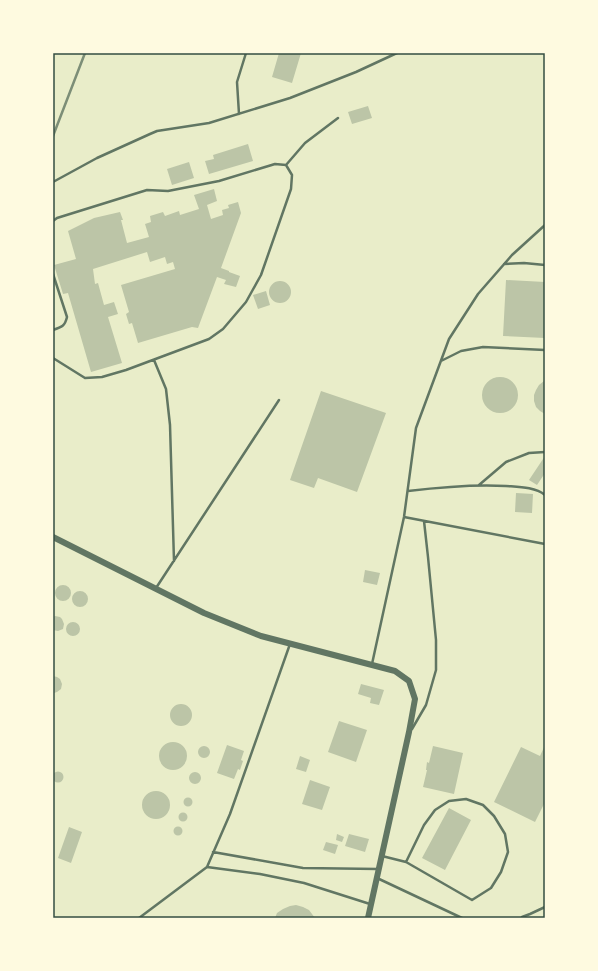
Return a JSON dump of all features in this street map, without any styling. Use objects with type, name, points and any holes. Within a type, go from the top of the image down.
[{"type":"street","points":[[53,537],[211,616],[261,636],[395,671],[409,681],[415,699],[410,732],[368,918]]},
{"type":"lane","points":[[239,114],[237,82],[246,53]]},
{"type":"lane","points":[[53,182],[97,158],[157,131],[209,123],[290,98],[356,72],[397,53]]},
{"type":"lane","points":[[286,166],[305,143],[338,118]]},
{"type":"lane","points":[[53,221],[57,218],[147,190],[168,191],[219,180],[276,164],[286,166],[292,175],[291,189],[261,275],[246,302],[223,329],[209,339],[126,370],[102,377],[85,378],[53,358]]},
{"type":"lane","points":[[372,665],[404,517],[416,428],[449,338],[478,294],[512,255],[545,225]]},
{"type":"lane","points":[[504,264],[524,263],[545,265]]},
{"type":"lane","points":[[53,274],[66,317],[66,322],[62,327],[53,330]]},
{"type":"lane","points":[[441,361],[461,351],[483,347],[545,350]]},
{"type":"lane","points":[[154,360],[166,390],[170,425],[174,561]]},
{"type":"lane","points":[[156,589],[278,400]]},
{"type":"lane","points":[[479,485],[506,462],[529,453],[545,452]]},
{"type":"lane","points":[[408,491],[453,486],[490,485],[522,487],[541,492],[545,495]]},
{"type":"lane","points":[[404,517],[545,544]]},
{"type":"lane","points":[[410,732],[426,705],[436,670],[436,640],[424,521]]},
{"type":"lane","points":[[139,918],[207,867],[230,814],[290,644]]},
{"type":"lane","points":[[382,856],[406,862],[472,900],[491,888],[501,872],[508,852],[505,834],[494,816],[483,806],[466,799],[449,801],[435,810],[424,825],[406,862]]},
{"type":"lane","points":[[213,852],[303,868],[379,869]]},
{"type":"lane","points":[[207,867],[260,874],[304,883],[371,904]]},
{"type":"lane","points":[[377,878],[462,918]]},
{"type":"lane","points":[[522,917],[545,907]]},
{"type":"building","points":[[279,53],[301,53],[292,83],[272,77]]},
{"type":"building","points":[[368,106],[372,118],[352,124],[348,112]]},
{"type":"building","points":[[248,144],[253,161],[209,174],[205,161],[214,159],[213,155]]},
{"type":"building","points":[[189,162],[194,178],[172,185],[167,169]]},
{"type":"building","points":[[214,189],[217,201],[207,205],[211,219],[223,215],[222,210],[229,208],[228,205],[238,202],[241,213],[221,268],[240,276],[236,287],[224,284],[226,280],[217,277],[198,328],[192,327],[138,343],[132,323],[129,324],[126,314],[129,312],[121,285],[175,269],[173,262],[167,264],[165,257],[150,262],[147,252],[93,269],[95,284],[98,283],[104,305],[114,302],[118,314],[108,317],[122,363],[91,372],[68,293],[63,294],[54,265],[76,259],[68,231],[94,218],[120,212],[127,243],[149,237],[145,224],[151,222],[150,216],[163,212],[165,216],[179,211],[180,215],[199,209],[194,195]]},
{"type":"building","points":[[506,280],[545,282],[545,338],[503,336]]},
{"type":"building","points":[[280,281],[284,282],[290,288],[290,296],[284,302],[280,303],[276,302],[270,296],[269,292],[270,288],[276,282]]},
{"type":"building","points":[[266,291],[270,305],[258,309],[253,295]]},
{"type":"building","points":[[500,377],[513,382],[518,395],[513,408],[500,413],[487,408],[482,395],[487,382]]},
{"type":"building","points":[[544,381],[545,414],[536,407],[534,401],[536,390]]},
{"type":"building","points":[[321,391],[386,413],[357,492],[318,478],[314,488],[290,480]]},
{"type":"building","points":[[545,456],[545,473],[537,485],[529,480]]},
{"type":"building","points":[[516,493],[533,494],[532,513],[515,512]]},
{"type":"building","points":[[365,570],[380,573],[377,585],[363,582]]},
{"type":"building","points":[[60,585],[66,585],[71,590],[69,599],[66,601],[60,601],[55,596],[55,590]]},
{"type":"building","points":[[77,591],[83,591],[88,596],[86,605],[83,607],[77,607],[72,602],[72,596]]},
{"type":"building","points":[[53,617],[60,617],[64,624],[63,629],[58,631],[53,630]]},
{"type":"building","points":[[70,622],[76,622],[80,626],[80,632],[76,636],[70,636],[66,632],[66,626]]},
{"type":"building","points":[[53,676],[60,679],[62,684],[61,689],[54,693],[53,693]]},
{"type":"building","points":[[361,684],[384,690],[379,705],[370,703],[371,698],[358,694]]},
{"type":"building","points":[[181,704],[189,707],[192,715],[189,723],[181,726],[173,723],[170,715],[173,707]]},
{"type":"building","points":[[339,721],[367,730],[356,762],[328,752]]},
{"type":"building","points":[[173,742],[183,746],[187,756],[183,766],[173,770],[163,766],[159,756],[163,746]]},
{"type":"building","points":[[227,745],[244,751],[240,770],[238,769],[234,779],[217,773]]},
{"type":"building","points":[[545,745],[545,802],[535,822],[494,802],[521,747],[540,756]]},
{"type":"building","points":[[202,746],[206,746],[210,752],[206,758],[202,758],[198,754],[198,750]]},
{"type":"building","points":[[433,746],[463,753],[454,794],[423,787],[427,770],[427,762],[429,763]]},
{"type":"building","points":[[300,756],[310,760],[306,772],[296,769]]},
{"type":"building","points":[[56,772],[60,772],[62,773],[62,781],[56,782],[53,779],[53,775]]},
{"type":"building","points":[[193,772],[197,772],[201,778],[197,784],[193,784],[189,780],[189,776]]},
{"type":"building","points":[[310,780],[330,787],[322,810],[302,804]]},
{"type":"building","points":[[156,791],[166,795],[170,805],[166,815],[156,819],[146,815],[142,805],[146,795]]},
{"type":"building","points":[[188,797],[193,802],[188,807],[183,802]]},
{"type":"building","points":[[449,808],[471,820],[445,870],[422,858]]},
{"type":"building","points":[[183,812],[188,817],[183,822],[178,817]]},
{"type":"building","points":[[178,826],[183,831],[178,836],[173,831]]},
{"type":"building","points":[[69,827],[82,832],[71,863],[58,858]]},
{"type":"building","points":[[337,834],[344,837],[342,842],[336,840]]},
{"type":"building","points":[[349,834],[369,839],[365,852],[345,846]]},
{"type":"building","points":[[326,842],[338,845],[335,854],[323,850]]},
{"type":"building","points":[[296,905],[309,910],[315,918],[275,918],[277,913],[283,909]]},
{"type":"railway","points":[[53,136],[85,53]]}]
